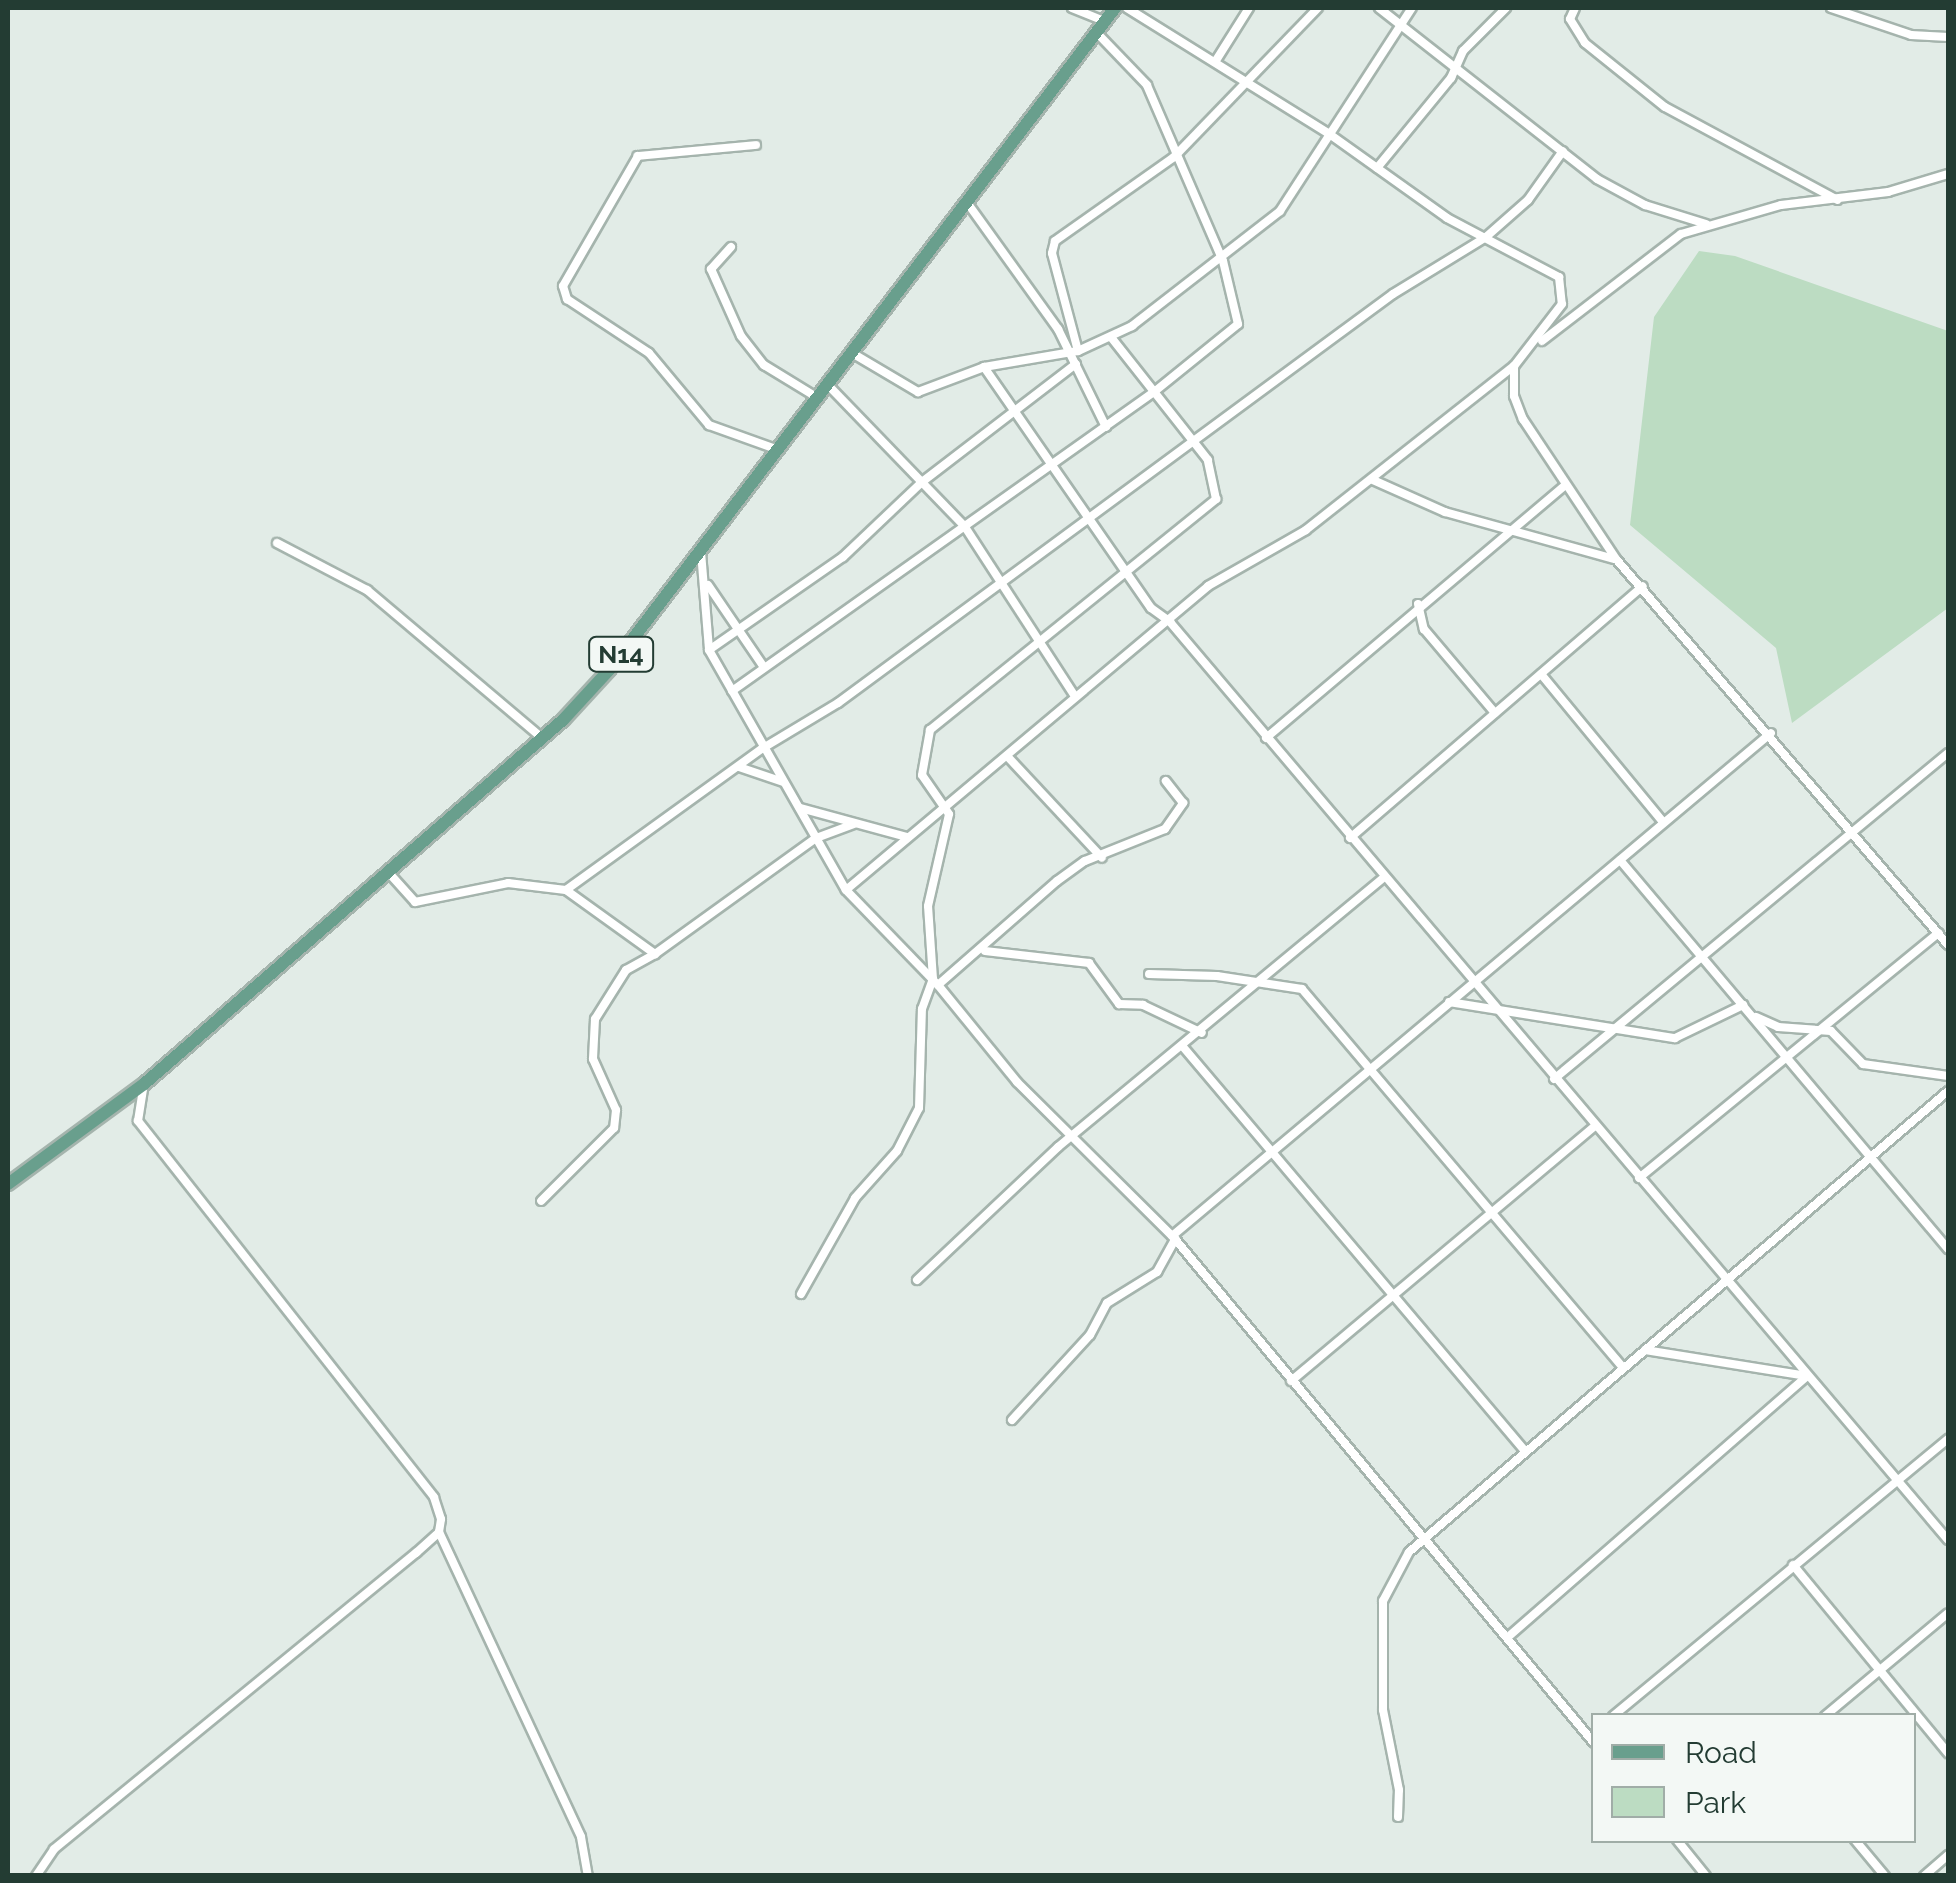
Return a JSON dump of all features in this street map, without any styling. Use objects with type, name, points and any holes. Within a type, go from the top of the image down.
[{"type":"main road","name":"N14","points":[[8,1184],[144,1084],[543,739],[609,670],[1115,8]]},
{"type":"street","points":[[732,691],[1106,427],[1238,324],[1223,261],[1174,157],[1146,85],[1100,26],[1072,8]]},
{"type":"street","points":[[1127,8],[1328,133],[1486,238],[1546,266],[1565,287],[1562,304],[1535,346]]},
{"type":"street","points":[[1214,62],[1249,8]]},
{"type":"street","points":[[1106,427],[1076,364],[1052,254],[1054,241],[1174,157],[1318,8]]},
{"type":"street","points":[[1379,8],[1624,196],[1710,225]]},
{"type":"street","points":[[852,353],[918,392],[984,367],[1074,352],[1111,338],[1223,261],[1280,210],[1412,8]]},
{"type":"street","points":[[1377,168],[1506,8]]},
{"type":"street","points":[[1575,8],[1570,19],[1586,43],[1666,106],[1839,200]]},
{"type":"street","points":[[1831,8],[1912,35],[1948,37]]},
{"type":"street","points":[[756,144],[638,156],[564,286],[567,298],[649,354],[709,425],[778,450]]},
{"type":"street","points":[[566,890],[763,748],[838,703],[1393,294],[1486,238],[1528,200],[1563,151]]},
{"type":"street","points":[[846,890],[1074,695],[1170,622],[1208,586],[1306,530],[1373,480],[1535,346],[1612,293],[1662,246],[1710,225],[1781,206],[1839,200],[1948,174]]},
{"type":"street","points":[[966,201],[1074,352]]},
{"type":"street","points":[[732,246],[711,269],[742,336],[764,365],[818,398]]},
{"type":"street","points":[[801,1294],[855,1198],[897,1152],[920,1108],[922,1010],[935,982],[928,906],[946,805],[922,775],[930,730],[1216,499],[1208,460],[1111,338]]},
{"type":"street","points":[[709,650],[843,557],[922,482],[1076,364]]},
{"type":"street","points":[[1514,366],[1514,396],[1523,418],[1616,559],[1771,733],[1948,945]]},
{"type":"street","points":[[984,367],[1122,572],[1170,622],[1382,879],[1501,1012],[1948,1540]]},
{"type":"street","points":[[828,386],[965,528],[1074,695]]},
{"type":"street","points":[[1373,480],[1445,512],[1616,559]]},
{"type":"street","points":[[1266,738],[1418,604],[1565,484]]},
{"type":"street","points":[[277,543],[367,590],[543,739]]},
{"type":"street","points":[[700,551],[706,581],[709,650],[846,890],[935,982],[1072,1138],[1173,1237],[1591,1736]]},
{"type":"street","points":[[706,581],[763,666]]},
{"type":"street","points":[[1350,838],[1644,586]]},
{"type":"street","points":[[1418,604],[1424,628],[1495,713]]},
{"type":"street","points":[[1541,674],[1662,822]]},
{"type":"street","points":[[1012,1420],[1090,1335],[1108,1303],[1158,1272],[1173,1237],[1771,733]]},
{"type":"street","points":[[1554,1079],[1948,753]]},
{"type":"street","points":[[1006,756],[1102,858]]},
{"type":"street","points":[[738,766],[783,782]]},
{"type":"street","points":[[935,982],[984,950],[1057,881],[1165,829],[1183,803],[1166,781]]},
{"type":"street","points":[[799,807],[907,838]]},
{"type":"street","points":[[541,1200],[614,1128],[616,1110],[593,1059],[595,1019],[626,970],[655,954],[816,838],[854,824]]},
{"type":"street","points":[[1620,860],[1948,1249]]},
{"type":"street","points":[[389,873],[415,902],[508,883],[566,890],[655,954]]},
{"type":"street","points":[[917,1280],[1072,1138],[1382,879]]},
{"type":"street","points":[[1639,1178],[1938,932]]},
{"type":"street","points":[[984,950],[1089,963],[1119,1004],[1142,1005],[1202,1033]]},
{"type":"street","points":[[1149,974],[1302,989],[1623,1368]]},
{"type":"street","points":[[1449,1002],[1613,1032],[1675,1038],[1745,1008]]},
{"type":"street","points":[[1745,1008],[1778,1027],[1821,1028],[1863,1064],[1948,1076]]},
{"type":"street","points":[[1184,1048],[1390,1298],[1525,1451]]},
{"type":"street","points":[[144,1084],[138,1121],[434,1498],[439,1532],[581,1837],[588,1876]]},
{"type":"street","points":[[1398,1817],[1399,1790],[1383,1710],[1383,1601],[1422,1538],[1948,1091]]},
{"type":"street","points":[[1291,1381],[1595,1126]]},
{"type":"street","points":[[1645,1350],[1807,1376]]},
{"type":"street","points":[[1508,1637],[1807,1376]]},
{"type":"street","points":[[1617,1713],[1948,1439]]},
{"type":"street","points":[[36,1876],[54,1849],[439,1532]]},
{"type":"street","points":[[1793,1565],[1915,1713]]},
{"type":"street","points":[[1828,1713],[1948,1613]]},
{"type":"street","points":[[1916,1714],[1948,1752]]},
{"type":"street","points":[[1679,1843],[1706,1876]]},
{"type":"street","points":[[1686,1843],[1686,1852]]},
{"type":"street","points":[[1858,1843],[1885,1876]]},
{"type":"street","points":[[1924,1876],[1948,1855]]},
{"type":"green space","points":[[1699,251],[1735,256],[1948,331],[1948,608],[1792,723],[1776,648],[1630,525],[1654,317]]}]
